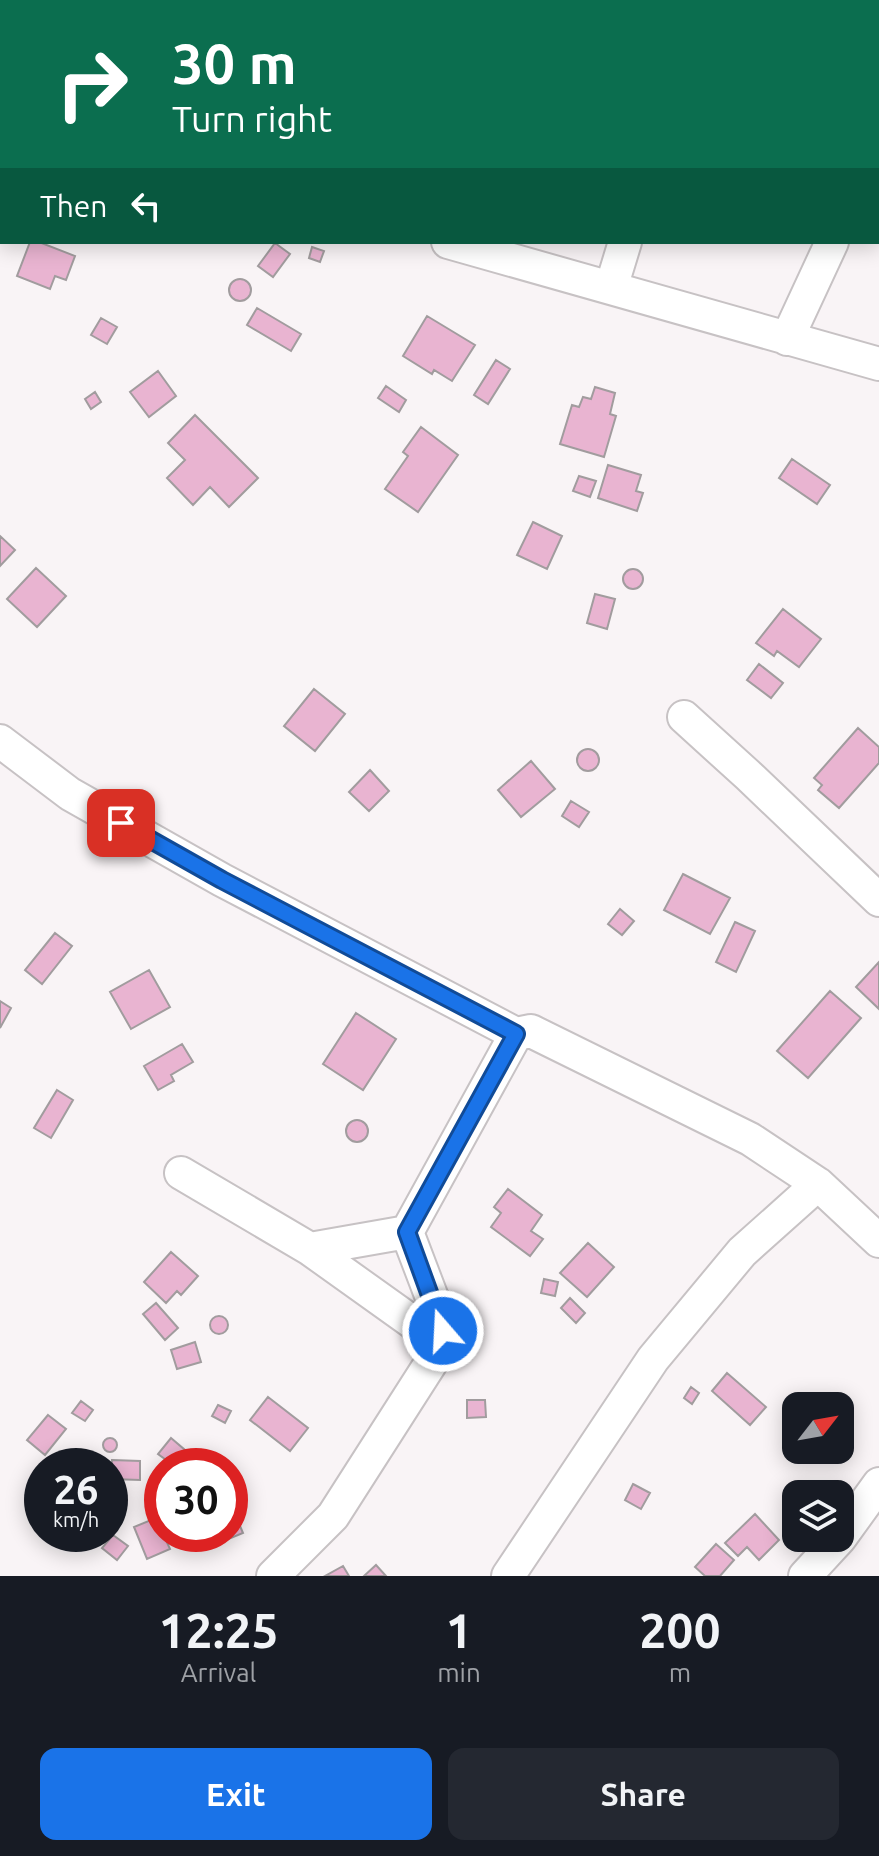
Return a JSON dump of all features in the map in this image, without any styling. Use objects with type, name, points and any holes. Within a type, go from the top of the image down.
[{"type":"street","points":[[455,244],[879,364]]},
{"type":"street","points":[[611,288],[624,244]]},
{"type":"street","points":[[787,339],[831,244]]},
{"type":"street","points":[[684,717],[879,900]]},
{"type":"street","points":[[0,741],[70,794],[222,880],[516,1034],[531,1031],[750,1139],[818,1184],[879,1241]]},
{"type":"street","points":[[273,1576],[333,1516],[443,1344],[442,1324],[407,1232],[516,1034]]},
{"type":"street","points":[[181,1173],[310,1249],[443,1344]]},
{"type":"street","points":[[508,1576],[653,1359],[742,1252],[818,1184]]},
{"type":"street","points":[[310,1249],[407,1232]]},
{"type":"street","points":[[854,1519],[879,1484]]},
{"type":"street","points":[[805,1576],[827,1552]]},
{"type":"building","points":[[29,244],[44,244],[75,256],[66,280],[55,276],[50,289],[17,276]]},
{"type":"building","points":[[274,244],[290,254],[273,277],[258,266]]},
{"type":"building","points":[[312,247],[324,251],[320,262],[309,258]]},
{"type":"building","points":[[240,279],[251,290],[240,301],[229,290]]},
{"type":"building","points":[[257,308],[301,334],[291,351],[247,325]]},
{"type":"building","points":[[427,316],[475,345],[452,381],[434,370],[432,374],[403,356]]},
{"type":"building","points":[[101,318],[117,327],[107,344],[91,335]]},
{"type":"building","points":[[496,360],[510,369],[488,404],[474,395]]},
{"type":"building","points":[[158,371],[176,396],[149,417],[130,392]]},
{"type":"building","points":[[386,386],[406,400],[399,412],[378,398]]},
{"type":"building","points":[[595,387],[615,393],[610,414],[616,416],[604,457],[560,444],[572,405],[579,407],[583,397],[591,399]]},
{"type":"building","points":[[95,392],[101,402],[91,409],[85,399]]},
{"type":"building","points":[[195,415],[258,478],[229,507],[210,487],[193,505],[167,478],[185,460],[168,443]]},
{"type":"building","points":[[421,427],[458,455],[418,512],[385,489],[408,456],[403,452]]},
{"type":"building","points":[[792,459],[830,485],[817,504],[779,478]]},
{"type":"building","points":[[608,465],[641,475],[636,491],[643,493],[637,511],[598,498]]},
{"type":"building","points":[[579,476],[596,481],[590,497],[573,491]]},
{"type":"building","points":[[533,522],[562,536],[547,569],[517,555]]},
{"type":"building","points":[[0,536],[15,550],[0,566]]},
{"type":"building","points":[[36,568],[66,596],[37,627],[7,599]]},
{"type":"building","points":[[633,569],[640,572],[643,579],[640,586],[633,589],[626,586],[623,579],[626,572]]},
{"type":"building","points":[[595,594],[615,599],[607,629],[587,623]]},
{"type":"building","points":[[783,609],[821,639],[799,667],[777,651],[774,656],[756,643]]},
{"type":"building","points":[[759,664],[783,683],[771,698],[747,680]]},
{"type":"building","points":[[314,689],[345,714],[315,751],[284,726]]},
{"type":"building","points":[[858,728],[879,747],[879,763],[839,808],[818,790],[822,785],[814,778]]},
{"type":"building","points":[[588,749],[596,752],[599,760],[596,768],[588,771],[580,768],[577,760],[580,752]]},
{"type":"building","points":[[531,761],[555,789],[521,817],[498,790]]},
{"type":"building","points":[[370,770],[389,791],[369,811],[349,792]]},
{"type":"building","points":[[571,801],[589,812],[579,827],[562,816]]},
{"type":"building","points":[[683,874],[730,898],[710,934],[664,910]]},
{"type":"building","points":[[620,909],[634,921],[622,935],[608,924]]},
{"type":"building","points":[[735,922],[755,931],[736,972],[716,962]]},
{"type":"building","points":[[55,933],[72,946],[42,984],[25,970]]},
{"type":"building","points":[[879,962],[879,1009],[856,987]]},
{"type":"building","points":[[149,970],[170,1007],[131,1029],[110,992]]},
{"type":"building","points":[[830,991],[861,1018],[808,1078],[777,1051]]},
{"type":"building","points":[[0,1001],[11,1008],[0,1028]]},
{"type":"building","points":[[356,1013],[396,1039],[363,1090],[323,1064]]},
{"type":"building","points":[[182,1044],[193,1062],[171,1075],[174,1081],[158,1090],[144,1066]]},
{"type":"building","points":[[57,1090],[73,1100],[51,1138],[34,1128]]},
{"type":"building","points":[[357,1120],[365,1123],[368,1131],[365,1139],[357,1142],[349,1139],[346,1131],[349,1123]]},
{"type":"building","points":[[508,1189],[542,1215],[531,1231],[543,1239],[530,1256],[491,1227],[501,1213],[494,1207]]},
{"type":"building","points":[[588,1243],[614,1267],[587,1297],[560,1273]]},
{"type":"building","points":[[171,1252],[198,1276],[181,1295],[177,1291],[166,1303],[144,1282]]},
{"type":"building","points":[[544,1279],[558,1282],[555,1296],[541,1293]]},
{"type":"building","points":[[570,1298],[585,1313],[576,1323],[561,1308]]},
{"type":"building","points":[[156,1303],[178,1328],[165,1340],[143,1314]]},
{"type":"building","points":[[215,1316],[223,1316],[228,1325],[226,1332],[215,1334],[210,1329],[210,1321]]},
{"type":"building","points":[[195,1342],[201,1362],[177,1369],[171,1350]]},
{"type":"building","points":[[727,1373],[766,1407],[750,1425],[712,1391]]},
{"type":"building","points":[[691,1387],[699,1393],[692,1404],[684,1398]]},
{"type":"building","points":[[268,1397],[308,1428],[290,1451],[250,1420]]},
{"type":"building","points":[[467,1400],[485,1400],[486,1417],[467,1418]]},
{"type":"building","points":[[81,1401],[93,1410],[85,1421],[72,1413]]},
{"type":"building","points":[[218,1405],[231,1411],[225,1423],[212,1416]]},
{"type":"building","points":[[48,1415],[66,1429],[51,1448],[37,1448],[27,1440]]},
{"type":"building","points":[[171,1438],[183,1448],[163,1448]]},
{"type":"building","points":[[105,1440],[115,1440],[116,1448],[104,1448]]},
{"type":"building","points":[[128,1461],[140,1461],[140,1480],[128,1480]]},
{"type":"building","points":[[633,1484],[650,1493],[641,1509],[625,1500]]},
{"type":"building","points":[[755,1514],[779,1540],[759,1560],[747,1547],[738,1556],[725,1543]]},
{"type":"building","points":[[144,1523],[144,1552],[134,1527]]},
{"type":"building","points":[[716,1544],[734,1560],[720,1576],[705,1576],[695,1567]]},
{"type":"building","points":[[107,1552],[123,1552],[117,1560]]},
{"type":"building","points":[[144,1552],[163,1552],[147,1559]]},
{"type":"building","points":[[376,1565],[386,1576],[364,1576]]},
{"type":"building","points":[[343,1566],[349,1576],[325,1576]]},
{"type":"route","points":[[121,823],[222,880],[516,1034],[407,1232],[443,1331]]}]
